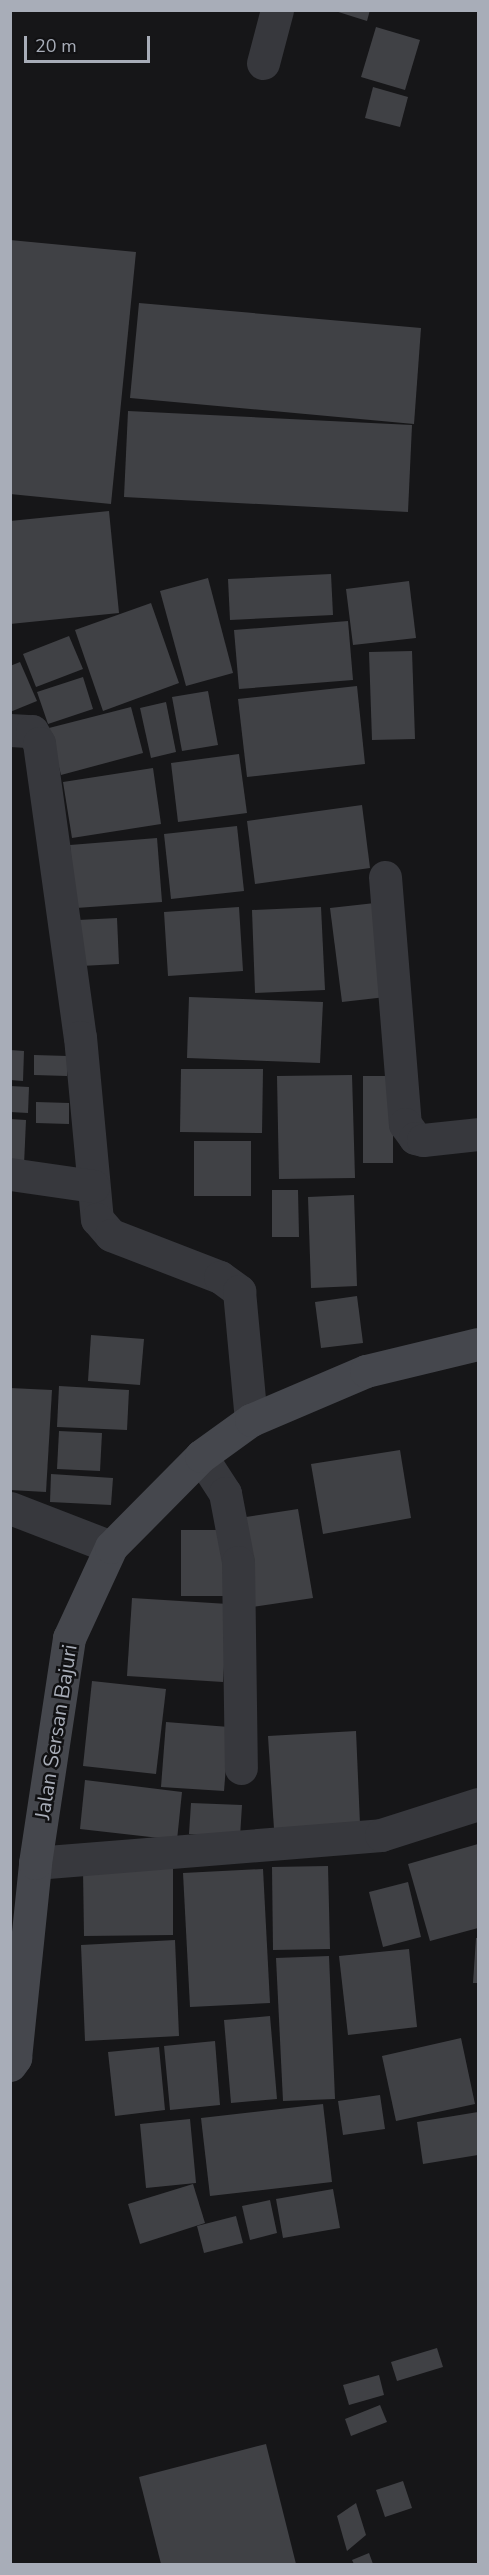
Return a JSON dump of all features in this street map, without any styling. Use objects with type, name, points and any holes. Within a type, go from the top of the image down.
[{"type":"main road","name":"Jalan Sersan Bajuri","points":[[10,2065],[15,2058],[34,1863],[69,1638],[111,1546],[201,1456],[251,1420],[366,1371],[478,1344]]},
{"type":"street","points":[[263,63],[277,10]]},
{"type":"street","points":[[10,730],[32,731],[39,743],[80,1037],[97,1219],[111,1235],[220,1277],[239,1291],[251,1420]]},
{"type":"street","points":[[385,877],[405,1124],[414,1138],[423,1140],[478,1134]]},
{"type":"street","points":[[10,1174],[93,1186]]},
{"type":"street","points":[[201,1456],[225,1493],[238,1562],[241,1768]]},
{"type":"street","points":[[10,1508],[111,1546]]},
{"type":"street","points":[[34,1863],[381,1835],[478,1804]]},
{"type":"building","points":[[332,10],[370,10],[367,21]]},
{"type":"building","points":[[376,27],[420,40],[405,90],[361,77]]},
{"type":"building","points":[[373,87],[408,97],[400,127],[365,118]]},
{"type":"building","points":[[10,240],[136,252],[111,504],[10,494]]},
{"type":"building","points":[[139,303],[421,328],[414,424],[130,398]]},
{"type":"building","points":[[128,411],[412,425],[408,512],[124,497]]},
{"type":"building","points":[[109,511],[119,613],[10,624],[10,521]]},
{"type":"building","points":[[331,574],[333,615],[230,620],[228,579]]},
{"type":"building","points":[[208,578],[233,673],[186,686],[160,591]]},
{"type":"building","points":[[409,581],[416,638],[353,645],[346,589]]},
{"type":"building","points":[[151,603],[179,683],[103,711],[75,630]]},
{"type":"building","points":[[348,621],[353,680],[239,689],[234,630]]},
{"type":"building","points":[[69,636],[83,669],[36,687],[23,654]]},
{"type":"building","points":[[412,651],[415,739],[372,740],[369,652]]},
{"type":"building","points":[[20,662],[37,701],[10,712],[10,666]]},
{"type":"building","points":[[83,677],[93,709],[48,724],[37,692]]},
{"type":"building","points":[[357,686],[365,764],[247,777],[238,699]]},
{"type":"building","points":[[208,691],[218,745],[182,751],[172,697]]},
{"type":"building","points":[[166,702],[176,752],[151,758],[140,708]]},
{"type":"building","points":[[131,707],[143,753],[61,775],[49,728]]},
{"type":"building","points":[[239,754],[247,813],[178,822],[171,763]]},
{"type":"building","points":[[153,768],[161,824],[72,838],[63,782]]},
{"type":"building","points":[[362,805],[370,868],[255,884],[247,821]]},
{"type":"building","points":[[237,826],[244,891],[171,899],[164,834]]},
{"type":"building","points":[[157,838],[162,902],[76,908],[70,845]]},
{"type":"building","points":[[375,903],[386,997],[342,1002],[330,908]]},
{"type":"building","points":[[239,907],[243,971],[168,976],[164,912]]},
{"type":"building","points":[[321,907],[325,990],[255,993],[252,910]]},
{"type":"building","points":[[117,918],[119,964],[81,966],[78,920]]},
{"type":"building","points":[[189,997],[323,1002],[320,1063],[187,1058]]},
{"type":"building","points":[[10,1050],[24,1051],[23,1081],[10,1080]]},
{"type":"building","points":[[34,1055],[68,1056],[67,1076],[34,1075]]},
{"type":"building","points":[[181,1069],[263,1069],[262,1133],[180,1132]]},
{"type":"building","points":[[352,1075],[355,1178],[279,1179],[277,1076]]},
{"type":"building","points":[[363,1076],[393,1076],[393,1163],[363,1163]]},
{"type":"building","points":[[10,1086],[29,1087],[28,1113],[10,1112]]},
{"type":"building","points":[[36,1102],[69,1103],[69,1124],[36,1123]]},
{"type":"building","points":[[10,1119],[26,1120],[24,1165],[10,1164]]},
{"type":"building","points":[[194,1141],[251,1141],[251,1196],[194,1196]]},
{"type":"building","points":[[272,1190],[298,1190],[299,1237],[272,1237]]},
{"type":"building","points":[[354,1195],[357,1286],[311,1288],[308,1197]]},
{"type":"building","points":[[357,1296],[363,1343],[321,1348],[315,1302]]},
{"type":"building","points":[[91,1335],[144,1339],[140,1385],[88,1381]]},
{"type":"building","points":[[59,1386],[129,1390],[127,1430],[57,1427]]},
{"type":"building","points":[[10,1388],[52,1390],[46,1492],[10,1490]]},
{"type":"building","points":[[59,1431],[102,1433],[100,1471],[57,1469]]},
{"type":"building","points":[[400,1450],[411,1518],[323,1534],[311,1464]]},
{"type":"building","points":[[51,1474],[113,1478],[111,1505],[50,1502]]},
{"type":"building","points":[[298,1509],[313,1598],[253,1607],[239,1518]]},
{"type":"building","points":[[181,1530],[228,1530],[228,1596],[181,1596]]},
{"type":"building","points":[[132,1598],[228,1604],[223,1682],[127,1676]]},
{"type":"building","points":[[92,1681],[166,1689],[156,1774],[83,1766]]},
{"type":"building","points":[[166,1722],[229,1727],[224,1791],[161,1787]]},
{"type":"building","points":[[356,1731],[360,1824],[274,1829],[268,1736]]},
{"type":"building","points":[[85,1780],[182,1792],[177,1840],[80,1829]]},
{"type":"building","points":[[191,1803],[242,1805],[240,1837],[189,1834]]},
{"type":"building","points":[[478,1844],[478,1928],[430,1941],[408,1864]]},
{"type":"building","points":[[328,1866],[330,1949],[273,1950],[272,1867]]},
{"type":"building","points":[[83,1869],[173,1869],[173,1935],[84,1936]]},
{"type":"building","points":[[263,1869],[270,2003],[190,2007],[183,1873]]},
{"type":"building","points":[[408,1882],[421,1937],[383,1947],[369,1892]]},
{"type":"building","points":[[476,1938],[478,1938],[478,1983],[473,1983]]},
{"type":"building","points":[[175,1940],[179,2036],[85,2041],[81,1945]]},
{"type":"building","points":[[409,1949],[417,2027],[348,2035],[339,1956]]},
{"type":"building","points":[[329,1956],[335,2099],[283,2101],[276,1958]]},
{"type":"building","points":[[270,2016],[277,2099],[231,2103],[224,2020]]},
{"type":"building","points":[[461,2038],[475,2104],[396,2121],[382,2056]]},
{"type":"building","points":[[215,2041],[220,2105],[170,2110],[164,2046]]},
{"type":"building","points":[[159,2047],[165,2110],[115,2116],[108,2052]]},
{"type":"building","points":[[380,2095],[385,2129],[343,2135],[338,2101]]},
{"type":"building","points":[[323,2104],[332,2182],[210,2196],[201,2118]]},
{"type":"building","points":[[478,2112],[478,2155],[423,2164],[417,2122]]},
{"type":"building","points":[[190,2119],[196,2183],[146,2188],[140,2124]]},
{"type":"building","points":[[193,2184],[205,2223],[140,2244],[128,2204]]},
{"type":"building","points":[[333,2189],[340,2228],[283,2238],[276,2199]]},
{"type":"building","points":[[270,2200],[277,2233],[250,2240],[242,2206]]},
{"type":"building","points":[[236,2216],[243,2243],[204,2253],[197,2226]]},
{"type":"building","points":[[437,2348],[443,2367],[397,2381],[391,2362]]},
{"type":"building","points":[[379,2375],[384,2395],[349,2405],[343,2385]]},
{"type":"building","points":[[380,2405],[387,2422],[351,2436],[345,2419]]},
{"type":"building","points":[[266,2444],[296,2564],[161,2564],[139,2477]]},
{"type":"building","points":[[403,2481],[412,2508],[385,2517],[376,2490]]},
{"type":"building","points":[[356,2503],[366,2535],[347,2551],[337,2516]]},
{"type":"building","points":[[369,2553],[373,2564],[354,2564],[352,2560]]}]
